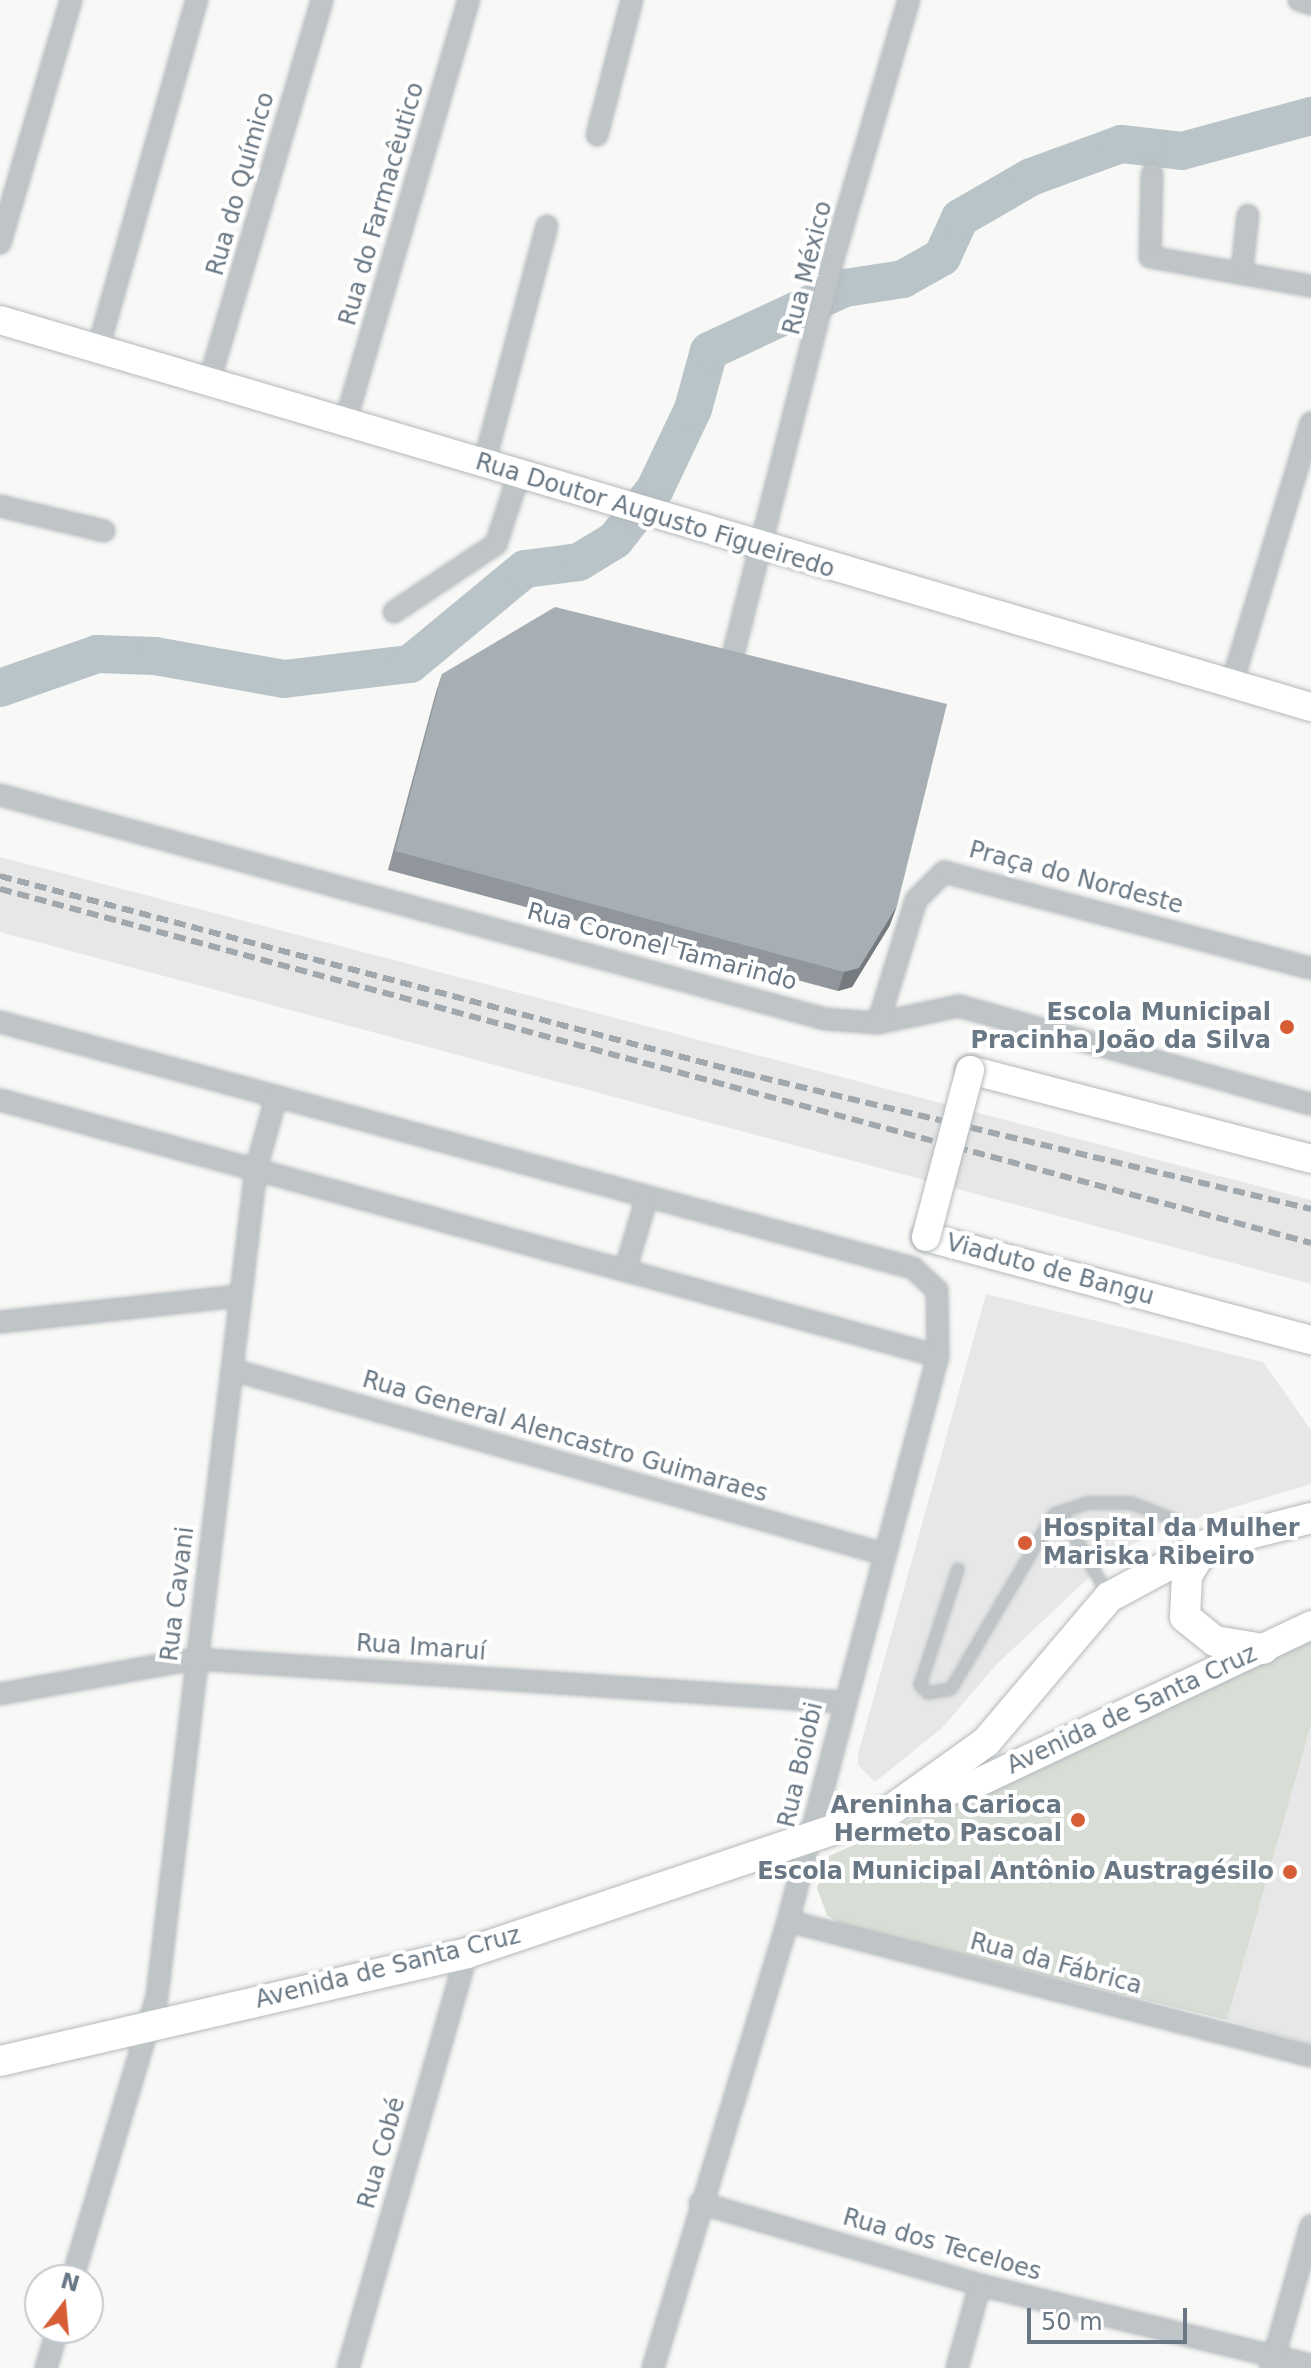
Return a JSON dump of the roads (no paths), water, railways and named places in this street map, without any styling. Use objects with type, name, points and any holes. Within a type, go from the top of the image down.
[{"type":"main road","name":"Avenida de Santa Cruz","points":[[0,2061],[467,1953],[810,1841],[904,1802],[986,1742],[1109,1597],[1206,1545],[1311,1518]]},
{"type":"main road","points":[[1206,1545],[1187,1575],[1185,1617],[1215,1641],[1263,1649]]},
{"type":"street","points":[[0,243],[71,0]]},
{"type":"street","points":[[98,349],[197,0]]},
{"type":"street","name":"Rua do Químico","points":[[209,382],[322,0]]},
{"type":"street","name":"Rua do Farmacêutico","points":[[345,423],[469,0]]},
{"type":"street","points":[[597,135],[632,0]]},
{"type":"street","name":"Rua México","points":[[733,655],[816,346],[836,249],[909,0]]},
{"type":"street","points":[[1299,0],[1311,4]]},
{"type":"street","points":[[1152,174],[1148,241],[1158,262],[1242,270],[1311,286]]},
{"type":"street","points":[[1242,270],[1248,215]]},
{"type":"street","points":[[484,464],[547,226]]},
{"type":"street","name":"Rua Doutor Augusto Figueiredo","points":[[0,320],[613,503],[669,523],[1311,707]]},
{"type":"street","points":[[1232,683],[1311,426]]},
{"type":"street","points":[[394,612],[496,544],[519,475]]},
{"type":"street","points":[[0,506],[104,531]]},
{"type":"street","name":"Rua Coronel Tamarindo","points":[[0,795],[825,1019],[878,1023],[927,1008],[974,1008],[1311,1104]]},
{"type":"street","name":"Praça do Nordeste","points":[[878,1023],[916,900],[944,872],[1311,968]]},
{"type":"street","points":[[0,1022],[646,1200],[625,1271]]},
{"type":"street","name":"Viaduto de Bangu","points":[[1311,1159],[970,1070],[926,1237],[1311,1340]]},
{"type":"street","name":"Rua Cavani","points":[[77,2264],[150,2027],[256,1169],[276,1098]]},
{"type":"street","points":[[0,1100],[938,1356]]},
{"type":"street","name":"Rua Boiobi","points":[[646,1200],[927,1275],[940,1305],[938,1356],[842,1702],[810,1841],[653,2368]]},
{"type":"street","points":[[0,1322],[240,1296]]},
{"type":"street","name":"Rua General Alencastro Guimaraes","points":[[233,1370],[884,1554]]},
{"type":"street","name":"Avenida de Santa Cruz","points":[[904,1802],[975,1784],[1311,1625]]},
{"type":"street","name":"Rua Imaruí","points":[[0,1694],[195,1659],[842,1702]]},
{"type":"street","name":"Rua da Fábrica","points":[[788,1921],[1311,2056]]},
{"type":"street","name":"Rua Cobé","points":[[348,2368],[467,1953]]},
{"type":"street","name":"Rua dos Teceloes","points":[[700,2203],[980,2285],[1273,2362],[1311,2365]]},
{"type":"street","points":[[1273,2362],[1311,2226]]},
{"type":"street","points":[[957,2368],[980,2285]]},
{"type":"street","points":[[46,2368],[53,2344]]},
{"type":"lane","points":[[958,1569],[920,1685],[928,1693],[951,1689],[1049,1519],[1087,1503],[1131,1503],[1170,1518],[1206,1545]]},
{"type":"lane","points":[[1061,1513],[1109,1597]]},
{"type":"waterway","points":[[0,688],[97,654],[155,656],[284,679],[410,664],[525,569],[579,562],[615,540],[655,489],[693,409],[709,351],[845,288],[903,279],[942,257],[960,218],[1031,177],[1121,144],[1182,151],[1311,116]]},
{"type":"railway","points":[[0,876],[743,1073],[1311,1209]]},
{"type":"railway","points":[[0,889],[1311,1243]]},
{"type":"place","name":"Escola Municipal Pracinha João da Silva","points":[[1287,1027]]},
{"type":"place","name":"Hospital da Mulher Mariska Ribeiro","points":[[1025,1543]]},
{"type":"place","name":"Areninha Carioca Hermeto Pascoal","points":[[1078,1820]]},
{"type":"place","name":"Escola Municipal Antônio Austragésilo","points":[[1290,1872]]}]
